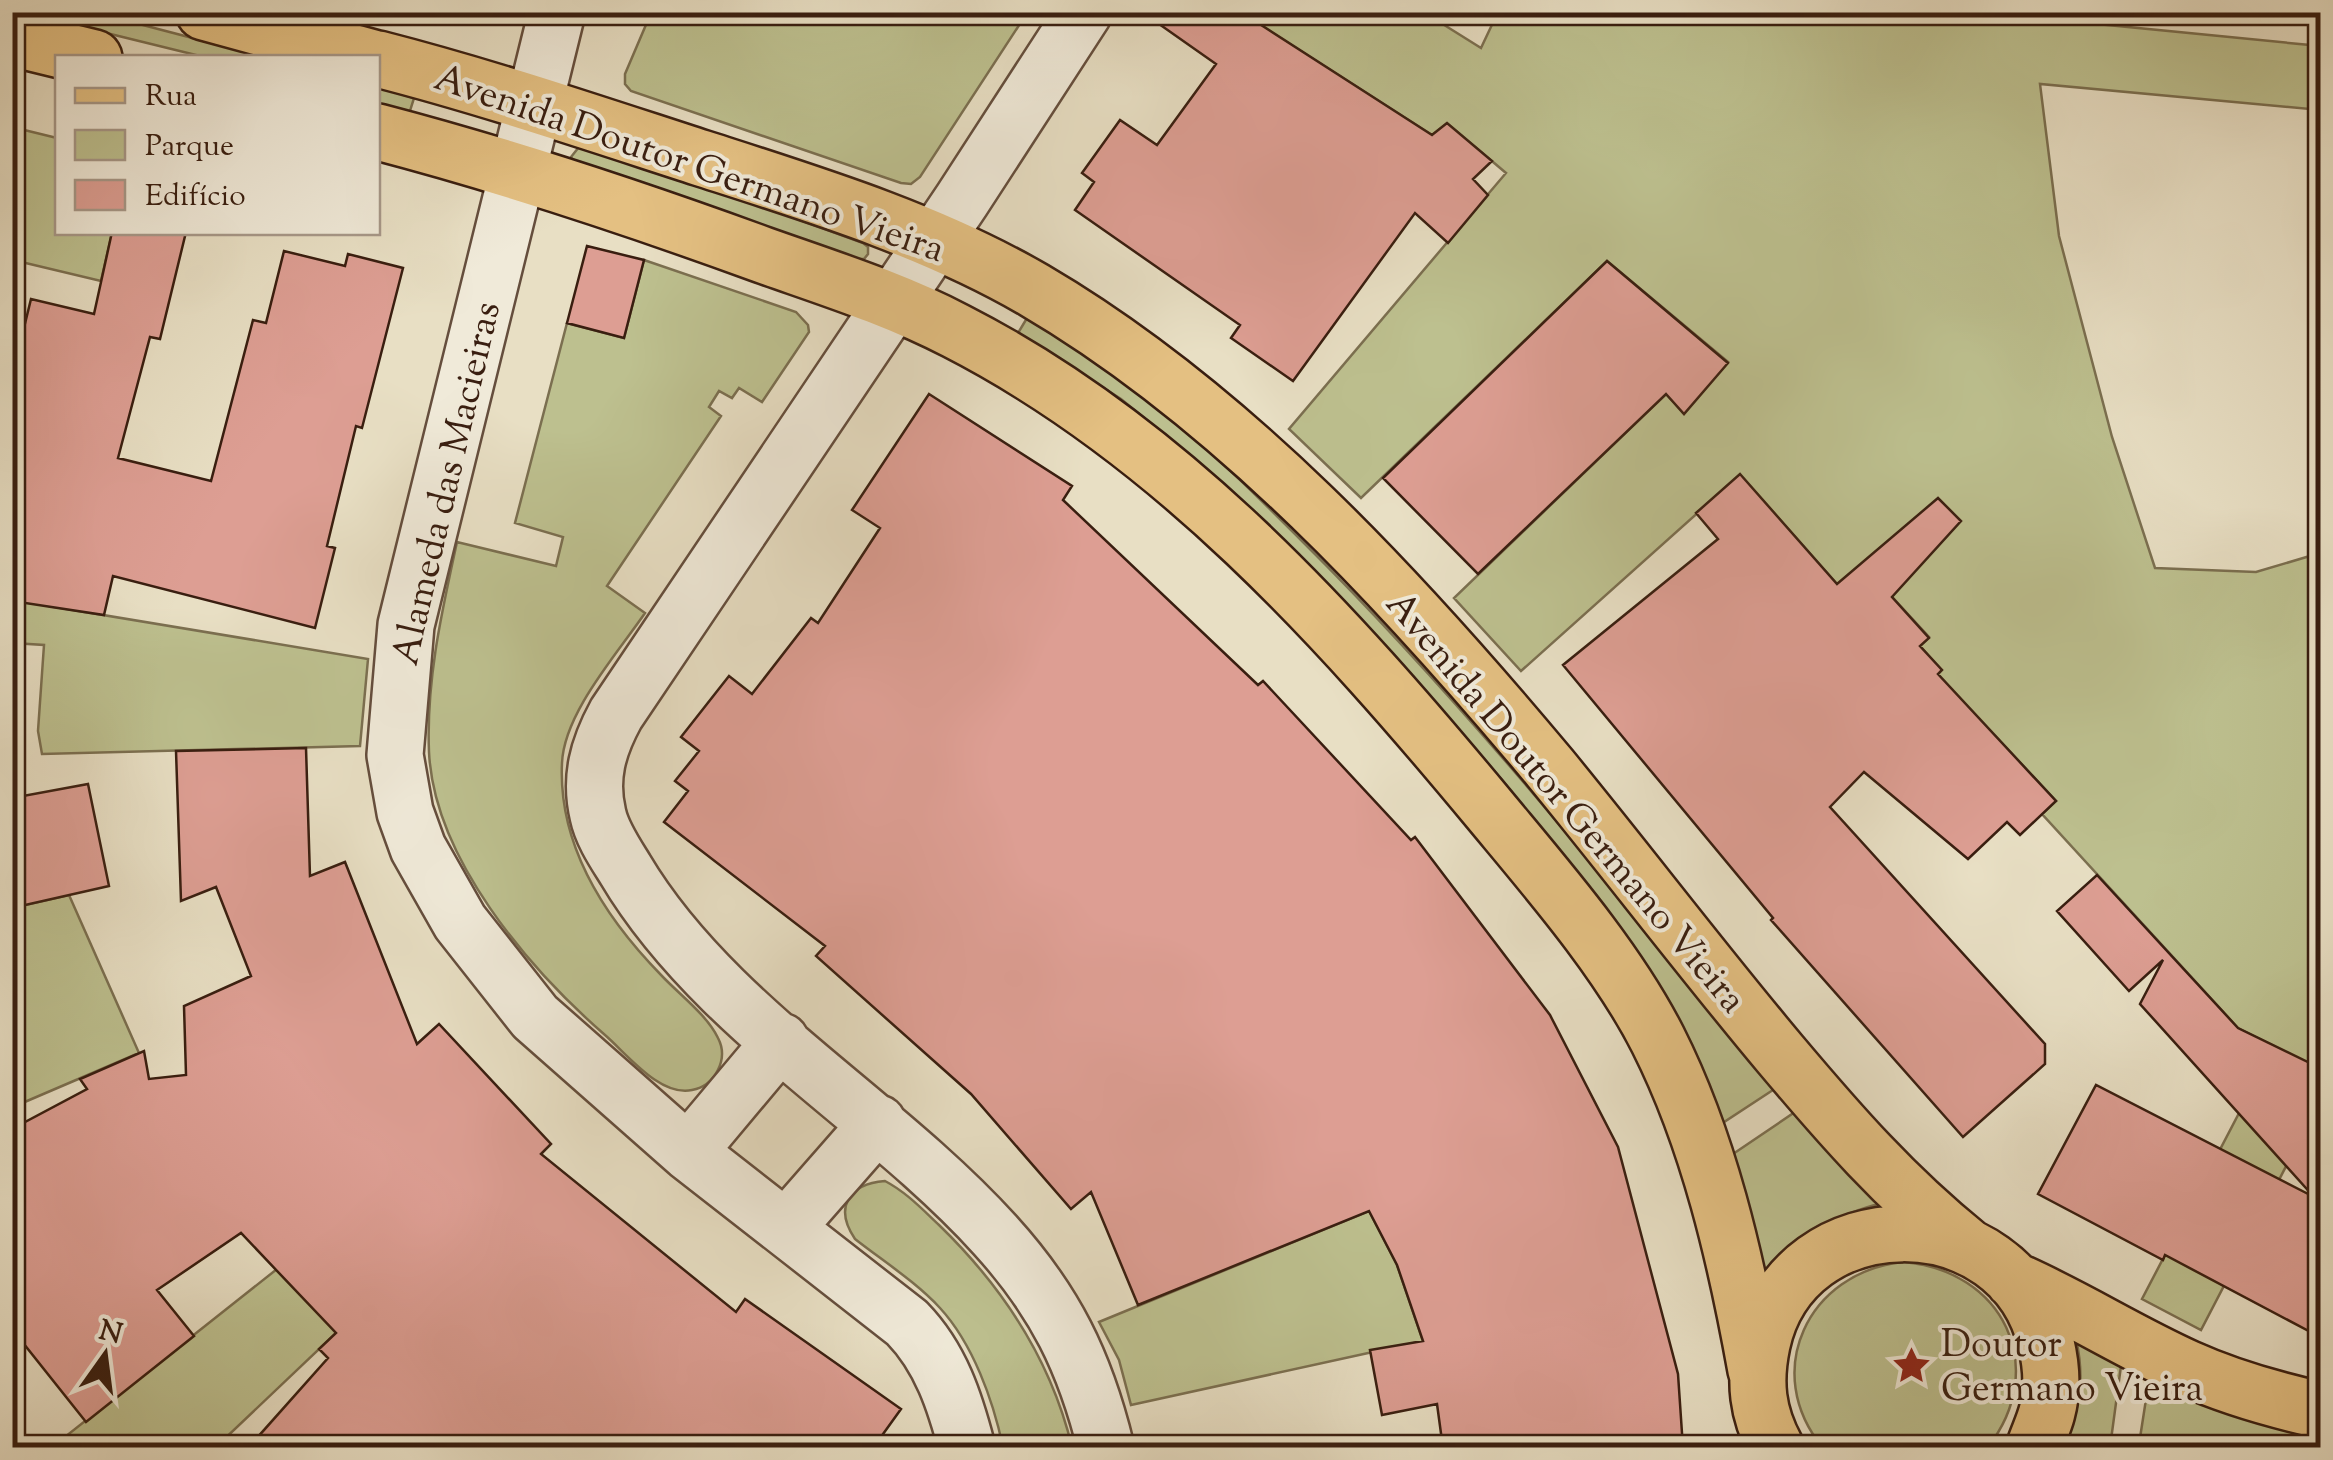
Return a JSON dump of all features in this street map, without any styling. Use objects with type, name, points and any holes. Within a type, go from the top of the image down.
[{"type":"main road","name":"Avenida Doutor Germano Vieira","points":[[204,12],[364,55]]},
{"type":"main road","points":[[12,38],[82,55]]},
{"type":"main road","name":"Avenida Doutor Germano Vieira","points":[[380,59],[535,104],[769,180],[935,241],[1029,287],[1128,351],[1190,398],[1291,488],[1405,605],[1500,709],[1844,1130],[1886,1176],[1967,1246]]},
{"type":"main road","name":"Avenida Doutor Germano Vieira","points":[[380,133],[706,234],[894,302],[955,330],[1056,386],[1127,438],[1190,492],[1345,644],[1435,744],[1540,870],[1636,1004],[1668,1061],[1708,1168],[1745,1306],[1758,1399],[1769,1441]]},
{"type":"main road","points":[[1756,1370],[1766,1324],[1792,1282],[1828,1252],[1872,1234],[1920,1233],[1967,1246],[1992,1260],[2013,1280],[2041,1320],[2050,1363],[2048,1410],[2034,1448]]},
{"type":"main road","points":[[2013,1280],[2060,1300],[2188,1368],[2246,1390],[2320,1410]]},
{"type":"street","name":"Alameda das Macieiras","points":[[557,12],[406,624],[395,755],[405,812],[418,848],[460,922],[535,1017],[688,1152],[908,1323],[924,1340],[950,1394],[967,1448]]},
{"type":"street","points":[[1084,12],[935,241],[616,714],[595,764],[598,818],[642,898],[682,946],[780,1041],[878,1123],[996,1236],[1060,1321],[1079,1358],[1106,1448]]},
{"type":"street","points":[[688,1152],[780,1041]]},
{"type":"street","points":[[786,1228],[878,1123]]},
{"type":"green space","points":[[652,12],[1027,13],[920,177],[911,184],[631,91],[625,84],[625,74]]},
{"type":"green space","points":[[1498,12],[2046,12],[2047,19],[2320,46],[2320,110],[2040,84],[2059,236],[2112,437],[2155,568],[2256,572],[2320,553],[2320,1101],[2201,1330],[2142,1299],[2274,1046],[2238,1028],[2042,814],[2056,801],[1996,737],[1928,686],[1941,670],[1920,646],[1929,637],[1892,597],[1837,584],[1740,475],[1521,671],[1454,598],[1666,394],[1684,413],[1728,362],[1607,261],[1361,498],[1289,429],[1506,173],[1447,123],[1432,135],[1241,13],[1425,13],[1481,48]]},
{"type":"green space","points":[[25,13],[97,13],[257,55],[196,55]]},
{"type":"green space","points":[[380,88],[414,98],[409,114],[380,106]]},
{"type":"green space","points":[[12,127],[55,138],[55,235],[112,235],[101,281],[13,260]]},
{"type":"green space","points":[[579,147],[723,192],[863,243],[868,254],[857,259],[574,162],[571,157]]},
{"type":"green space","points":[[644,260],[796,312],[809,332],[762,402],[739,388],[732,398],[719,391],[709,407],[721,416],[607,586],[645,613],[582,704],[565,744],[562,763],[568,823],[590,879],[641,954],[700,1013],[718,1038],[722,1054],[718,1070],[707,1083],[692,1090],[668,1087],[645,1072],[576,1008],[517,944],[490,908],[448,832],[435,792],[429,752],[433,672],[457,542],[556,566],[563,537],[515,523],[567,323],[624,338]]},
{"type":"green space","points":[[1027,318],[1115,375],[1183,428],[1367,607],[1546,809],[1776,1088],[1721,1124],[1698,1060],[1652,976],[1503,781],[1414,678],[1192,457],[1121,399],[1018,333]]},
{"type":"green space","points":[[13,555],[49,606],[368,659],[360,746],[42,754],[38,731],[44,645],[13,643]]},
{"type":"green space","points":[[69,895],[139,1053],[13,1107],[12,908]]},
{"type":"green space","points":[[1795,1112],[1878,1204],[1814,1230],[1787,1251],[1764,1278],[1730,1156]]},
{"type":"green space","points":[[885,1181],[907,1196],[963,1249],[1004,1300],[1052,1384],[1072,1447],[1003,1447],[980,1373],[952,1322],[921,1289],[855,1239],[846,1217],[848,1200],[862,1187]]},
{"type":"green space","points":[[1369,1211],[1397,1265],[1423,1341],[1131,1405],[1119,1360],[1099,1322]]},
{"type":"green space","points":[[296,1254],[356,1314],[216,1447],[60,1448],[56,1444]]},
{"type":"green space","points":[[1903,1262],[1938,1269],[1967,1283],[1990,1303],[2006,1328],[2015,1355],[2015,1385],[2006,1416],[1988,1447],[1823,1448],[1804,1419],[1796,1388],[1796,1358],[1804,1330],[1819,1305],[1842,1285],[1870,1270]]},
{"type":"green space","points":[[2076,1339],[2121,1366],[2111,1440],[2063,1448],[2079,1395]]},
{"type":"green space","points":[[2149,1380],[2212,1408],[2320,1438],[2320,1447],[2245,1447],[2179,1437],[2140,1438]]},
{"type":"building","points":[[1142,12],[1241,12],[1432,135],[1447,123],[1492,161],[1473,179],[1488,195],[1448,243],[1415,213],[1293,381],[1231,338],[1240,325],[1075,210],[1094,182],[1082,173],[1120,120],[1157,145],[1216,64]]},
{"type":"building","points":[[111,235],[185,235],[160,339],[150,337],[118,458],[211,481],[253,320],[266,323],[284,251],[345,266],[348,254],[403,268],[362,428],[356,426],[327,546],[335,548],[315,628],[113,576],[104,615],[12,601],[12,377],[31,299],[94,314]]},
{"type":"building","points":[[587,246],[644,260],[624,338],[567,323]]},
{"type":"building","points":[[1607,261],[1728,363],[1684,414],[1666,394],[1478,574],[1383,478]]},
{"type":"building","points":[[929,394],[1072,486],[1063,500],[1258,685],[1263,681],[1411,840],[1415,837],[1550,1015],[1618,1147],[1678,1374],[1683,1448],[1443,1448],[1437,1404],[1382,1415],[1370,1350],[1423,1341],[1397,1265],[1369,1211],[1138,1305],[1091,1192],[1071,1209],[971,1094],[816,956],[825,946],[664,822],[688,791],[675,781],[699,751],[681,737],[729,676],[752,694],[811,618],[818,623],[880,528],[852,510]]},
{"type":"building","points":[[1740,474],[1837,584],[1938,498],[1961,521],[1892,597],[1929,638],[1920,646],[1942,670],[1938,674],[2056,801],[2020,835],[2007,822],[1968,859],[1864,772],[1830,807],[2045,1044],[2045,1064],[1963,1137],[1771,920],[1563,665],[1718,539],[1696,513]]},
{"type":"building","points":[[306,748],[310,876],[345,862],[417,1044],[439,1024],[551,1144],[541,1154],[736,1312],[745,1299],[901,1409],[873,1448],[248,1448],[328,1358],[319,1349],[336,1333],[241,1233],[157,1290],[194,1336],[86,1422],[12,1329],[12,1129],[87,1089],[80,1079],[144,1051],[149,1079],[186,1075],[184,1006],[251,976],[216,887],[181,901],[176,751]]},
{"type":"building","points":[[88,784],[109,886],[12,908],[12,798]]},
{"type":"building","points":[[2097,875],[2238,1028],[2320,1068],[2320,1337],[2165,1255],[2163,1260],[2038,1194],[2096,1085],[2314,1197],[2140,1004],[2163,960],[2129,991],[2057,911]]},
{"type":"place","name":"Doutor Germano Vieira","points":[[1911,1365]]}]
